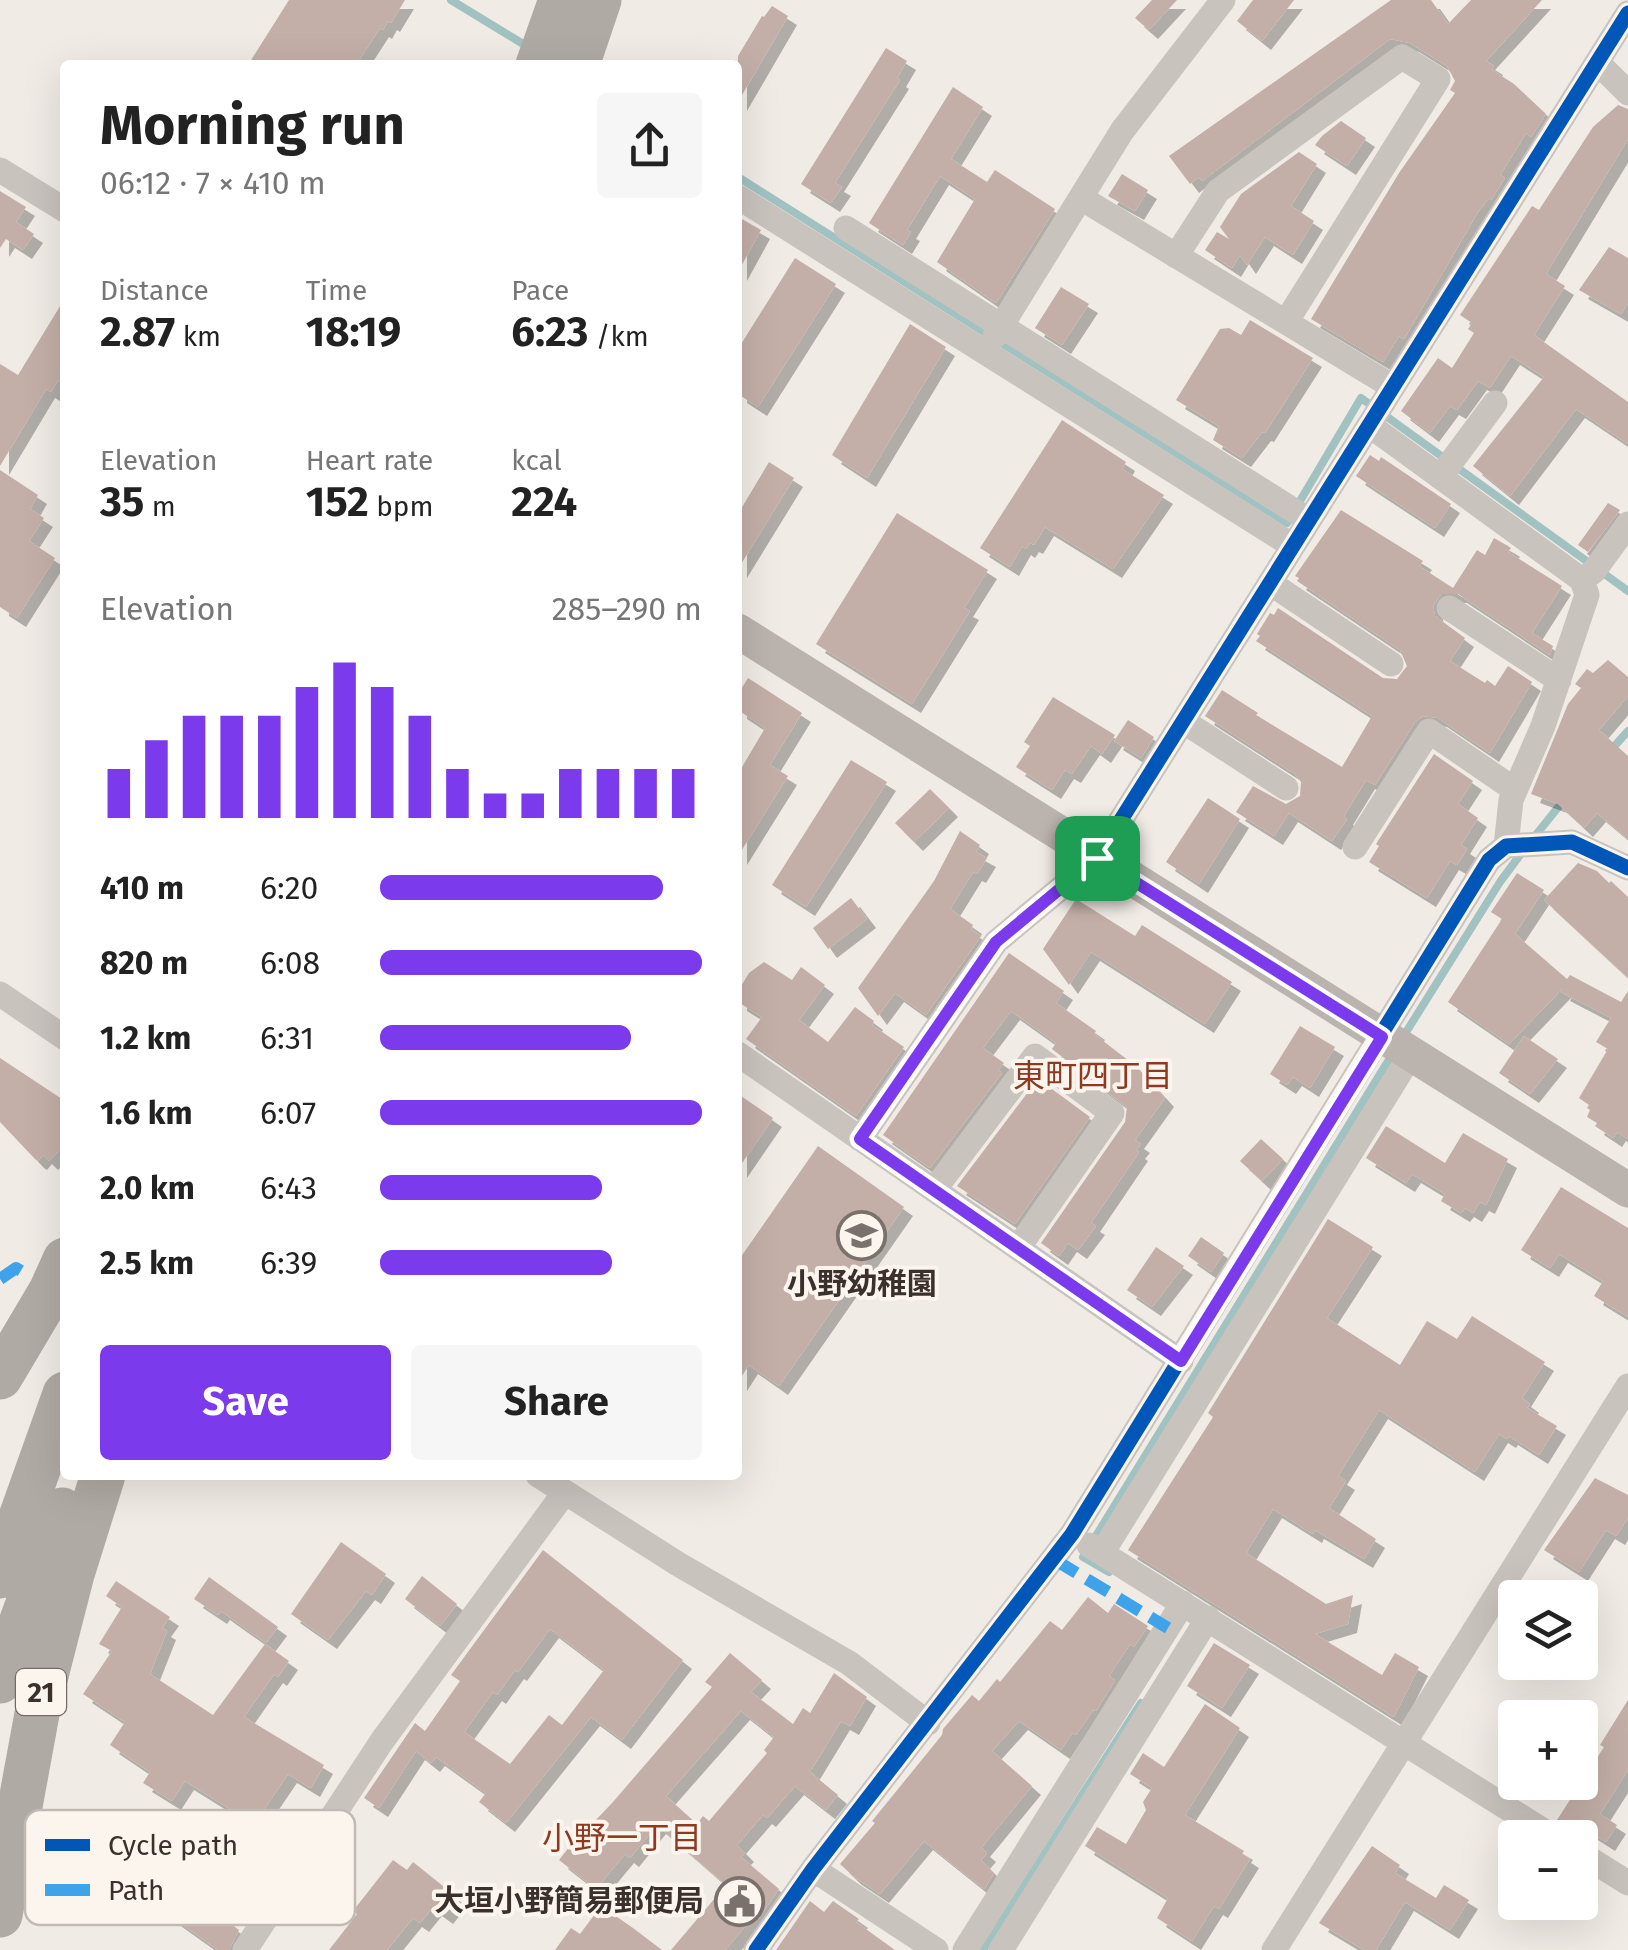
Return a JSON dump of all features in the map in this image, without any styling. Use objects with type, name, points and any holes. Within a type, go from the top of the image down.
[{"type":"highway","points":[[579,60],[599,0]]},
{"type":"highway","points":[[0,1377],[60,1271]]},
{"type":"highway","points":[[0,1576],[60,1408]]},
{"type":"highway","name":"21","points":[[0,1681],[72,1480]]},
{"type":"highway","name":"21","points":[[0,1914],[39,1703],[72,1574],[101,1480]]},
{"type":"street","points":[[984,353],[1122,131],[1222,0]]},
{"type":"street","points":[[860,1139],[996,942],[1097,858],[1628,13]]},
{"type":"street","points":[[1176,256],[1218,191],[1402,57],[1438,79],[1286,322]]},
{"type":"street","points":[[1597,62],[1628,92]]},
{"type":"street","points":[[0,170],[60,207]]},
{"type":"street","points":[[1081,198],[1394,386]]},
{"type":"street","points":[[742,200],[1293,546]]},
{"type":"street","points":[[846,228],[1310,520]]},
{"type":"street","points":[[1440,477],[1494,404]]},
{"type":"street","points":[[1369,426],[1582,580],[1587,595],[1544,726],[1511,800],[1506,846]]},
{"type":"street","points":[[1582,580],[1628,524]]},
{"type":"street","points":[[1270,583],[1390,664]]},
{"type":"street","points":[[1449,608],[1558,680]]},
{"type":"street","points":[[742,634],[1628,1190]]},
{"type":"street","points":[[1183,721],[1286,788]]},
{"type":"street","points":[[1354,847],[1429,731],[1516,790]]},
{"type":"street","points":[[1102,1553],[1396,1046],[1489,860],[1506,846],[1572,842],[1628,868]]},
{"type":"street","points":[[0,994],[60,1035]]},
{"type":"street","points":[[756,1950],[813,1869],[1072,1534],[1181,1361],[1396,1046]]},
{"type":"street","points":[[934,1190],[1035,1056],[1112,1113],[1018,1248]]},
{"type":"street","points":[[742,1057],[1181,1361]]},
{"type":"street","points":[[1274,1950],[1628,1386]]},
{"type":"street","points":[[546,1480],[678,1564],[849,1663],[928,1723]]},
{"type":"street","points":[[337,1810],[382,1741],[565,1492]]},
{"type":"street","points":[[1072,1534],[1527,1820]]},
{"type":"street","points":[[965,1950],[1183,1603]]},
{"type":"street","points":[[1001,1950],[1208,1618]]},
{"type":"street","points":[[1598,1864],[1628,1883]]},
{"type":"street","points":[[813,1869],[936,1950]]},
{"type":"street","points":[[245,1950],[261,1925]]},
{"type":"building","points":[[289,0],[405,0],[359,60],[251,60]]},
{"type":"building","points":[[1152,0],[1177,0],[1149,30],[1135,18]]},
{"type":"building","points":[[1253,0],[1294,0],[1262,41],[1237,21]]},
{"type":"building","points":[[1391,0],[1431,0],[1448,24],[1471,0],[1542,0],[1486,61],[1546,114],[1531,137],[1526,133],[1500,175],[1505,178],[1478,212],[1404,339],[1399,336],[1383,362],[1311,319],[1399,173],[1455,93],[1450,90],[1455,81],[1447,66],[1410,43],[1390,39],[1202,181],[1199,177],[1190,184],[1169,156]]},
{"type":"building","points":[[772,6],[788,16],[742,95],[742,60],[738,56]]},
{"type":"building","points":[[886,48],[907,61],[897,78],[900,80],[835,183],[842,187],[831,203],[801,184]]},
{"type":"building","points":[[953,87],[983,107],[951,159],[987,182],[995,170],[1055,209],[996,303],[937,262],[975,199],[940,176],[907,230],[911,232],[903,245],[869,223]]},
{"type":"building","points":[[1618,105],[1628,109],[1628,139],[1546,274],[1565,286],[1534,335],[1628,402],[1628,444],[1576,409],[1510,496],[1473,466],[1544,377],[1511,356],[1490,388],[1478,381],[1457,410],[1450,406],[1430,433],[1401,411],[1438,358],[1452,368],[1474,333],[1468,329],[1472,323],[1460,315],[1532,206],[1539,210],[1593,127]]},
{"type":"building","points":[[1341,121],[1366,138],[1347,166],[1315,145]]},
{"type":"building","points":[[1299,152],[1317,164],[1291,206],[1314,221],[1293,255],[1265,237],[1247,265],[1240,255],[1232,268],[1205,250],[1217,232],[1229,239],[1220,227],[1241,194]]},
{"type":"building","points":[[1122,174],[1148,190],[1135,211],[1108,196]]},
{"type":"building","points":[[0,191],[26,207],[16,222],[34,234],[23,250],[6,239],[0,248]]},
{"type":"building","points":[[742,219],[761,230],[742,265]]},
{"type":"building","points":[[1609,247],[1628,258],[1628,303],[1621,314],[1579,290]]},
{"type":"building","points":[[795,258],[836,284],[758,407],[742,397],[742,343]]},
{"type":"building","points":[[1061,287],[1089,304],[1062,345],[1035,328]]},
{"type":"building","points":[[60,306],[60,381],[51,392],[46,389],[0,466],[0,364],[18,375]]},
{"type":"building","points":[[1250,320],[1313,358],[1265,433],[1242,458],[1213,440],[1219,426],[1176,400],[1220,329],[1229,328],[1241,335]]},
{"type":"building","points":[[910,324],[946,347],[867,478],[832,455]]},
{"type":"building","points":[[1062,420],[1126,462],[1122,469],[1164,495],[1113,569],[1045,527],[1034,545],[1030,543],[1026,549],[1022,546],[1010,567],[980,548]]},
{"type":"building","points":[[1370,455],[1379,461],[1381,457],[1451,504],[1435,528],[1356,476]]},
{"type":"building","points":[[769,462],[794,478],[742,562],[742,507]]},
{"type":"building","points":[[0,470],[38,495],[30,509],[44,518],[29,541],[55,558],[17,618],[0,607]]},
{"type":"building","points":[[1608,503],[1620,510],[1588,552],[1578,545]]},
{"type":"building","points":[[1341,510],[1423,561],[1419,566],[1453,588],[1477,550],[1485,555],[1494,538],[1508,546],[1508,552],[1562,586],[1532,633],[1553,646],[1550,655],[1458,594],[1441,594],[1433,606],[1435,616],[1465,638],[1450,661],[1495,686],[1508,666],[1532,682],[1490,753],[1438,718],[1423,716],[1415,722],[1375,785],[1366,780],[1332,841],[1289,813],[1274,836],[1236,812],[1253,786],[1286,804],[1300,796],[1301,782],[1295,774],[1205,716],[1222,690],[1342,767],[1372,716],[1256,641],[1270,613],[1274,615],[1278,608],[1383,678],[1397,679],[1407,666],[1400,650],[1297,581],[1295,576]]},
{"type":"building","points":[[897,513],[988,570],[964,608],[970,611],[912,704],[816,644]]},
{"type":"building","points":[[1608,660],[1628,677],[1628,696],[1599,730],[1628,756],[1628,839],[1597,813],[1584,828],[1558,804],[1531,794],[1568,704],[1581,688],[1575,684],[1587,669],[1593,673]]},
{"type":"building","points":[[748,678],[802,713],[770,765],[788,776],[742,850],[742,767],[765,728],[742,713],[742,688]]},
{"type":"building","points":[[1053,697],[1115,735],[1102,754],[1091,746],[1072,774],[1065,770],[1052,790],[1016,767],[1030,746],[1024,742]]},
{"type":"building","points":[[1128,720],[1154,737],[1141,758],[1114,741]]},
{"type":"building","points":[[1434,754],[1473,781],[1458,804],[1478,818],[1461,845],[1467,849],[1457,865],[1450,861],[1427,898],[1369,862],[1379,846],[1376,844]]},
{"type":"building","points":[[851,760],[887,782],[806,907],[772,885]]},
{"type":"building","points":[[930,789],[949,808],[914,842],[895,823]]},
{"type":"building","points":[[1208,798],[1240,819],[1199,884],[1166,862]]},
{"type":"building","points":[[960,831],[980,845],[976,852],[987,858],[977,874],[973,872],[950,909],[973,925],[971,929],[981,936],[926,1015],[895,993],[878,1016],[858,988],[934,881]]},
{"type":"building","points":[[1578,863],[1597,871],[1628,897],[1628,978],[1544,900]]},
{"type":"building","points":[[1517,873],[1544,890],[1515,934],[1567,979],[1570,975],[1621,1002],[1628,991],[1628,1139],[1617,1132],[1613,1138],[1595,1126],[1597,1123],[1587,1117],[1589,1105],[1579,1098],[1608,1049],[1596,1042],[1611,1018],[1561,992],[1563,988],[1509,1044],[1448,1002],[1502,919],[1491,912]]},
{"type":"building","points":[[851,898],[867,919],[828,949],[813,928]]},
{"type":"building","points":[[1076,899],[1135,936],[1142,925],[1232,982],[1205,1024],[1091,952],[1069,985],[1043,949]]},
{"type":"building","points":[[1009,953],[1064,991],[1056,1003],[1096,1031],[1094,1034],[1137,1067],[1165,1098],[1135,1140],[1141,1144],[1136,1150],[1139,1152],[1091,1223],[1096,1226],[1078,1250],[1068,1243],[1059,1256],[1041,1243],[1125,1122],[1127,1107],[1052,1049],[1056,1043],[1011,1011],[983,1048],[1004,1063],[998,1070],[1002,1073],[930,1168],[883,1135]]},
{"type":"building","points":[[764,962],[792,980],[801,967],[825,985],[799,1020],[828,1042],[855,1007],[874,1021],[872,1025],[904,1047],[856,1116],[746,1039],[762,1017],[742,1004],[742,984],[749,973]]},
{"type":"building","points":[[1300,1026],[1335,1047],[1310,1088],[1293,1077],[1287,1085],[1270,1074]]},
{"type":"building","points":[[1524,1036],[1558,1059],[1530,1094],[1499,1073]]},
{"type":"building","points":[[0,1058],[60,1098],[60,1150],[49,1161],[43,1155],[38,1161],[0,1122]]},
{"type":"building","points":[[1041,1081],[1090,1117],[1015,1224],[957,1186],[1028,1092],[1032,1094]]},
{"type":"building","points":[[742,1097],[773,1118],[742,1163]]},
{"type":"building","points":[[1386,1126],[1445,1163],[1463,1133],[1508,1159],[1486,1205],[1480,1202],[1473,1213],[1465,1208],[1461,1213],[1441,1201],[1445,1194],[1412,1174],[1406,1183],[1366,1158]]},
{"type":"building","points":[[1261,1139],[1283,1159],[1262,1181],[1240,1161]]},
{"type":"building","points":[[818,1146],[904,1207],[779,1386],[749,1365],[742,1376],[742,1255]]},
{"type":"building","points":[[1561,1187],[1628,1228],[1628,1317],[1594,1296],[1603,1281],[1559,1254],[1550,1268],[1521,1250]]},
{"type":"building","points":[[1328,1219],[1373,1247],[1327,1318],[1400,1365],[1427,1321],[1457,1339],[1472,1316],[1545,1362],[1522,1398],[1530,1404],[1527,1408],[1557,1426],[1539,1455],[1499,1434],[1475,1472],[1379,1410],[1338,1476],[1346,1481],[1329,1508],[1376,1539],[1364,1559],[1273,1509],[1246,1553],[1326,1604],[1353,1595],[1348,1624],[1315,1634],[1382,1675],[1395,1653],[1419,1667],[1394,1717],[1128,1550],[1213,1417],[1208,1413]]},
{"type":"building","points":[[1201,1237],[1224,1253],[1211,1272],[1188,1256]]},
{"type":"building","points":[[1156,1247],[1184,1266],[1152,1307],[1127,1290]]},
{"type":"building","points":[[1595,1478],[1628,1495],[1628,1518],[1616,1536],[1606,1530],[1579,1572],[1544,1550]]},
{"type":"building","points":[[341,1542],[386,1574],[372,1595],[366,1591],[328,1640],[291,1614]]},
{"type":"building","points":[[543,1550],[683,1660],[622,1740],[591,1717],[506,1823],[479,1802],[486,1793],[436,1757],[431,1763],[416,1751],[379,1808],[364,1798],[415,1723],[425,1731],[460,1681],[451,1675]],"holes":[[[550,1629],[604,1670],[562,1725],[549,1715],[510,1764],[464,1732],[493,1692],[497,1695],[515,1670],[518,1672]]]},
{"type":"building","points":[[422,1576],[457,1604],[440,1626],[405,1599]]},
{"type":"building","points":[[209,1577],[278,1627],[266,1643],[221,1611],[218,1615],[194,1599]]},
{"type":"building","points":[[116,1581],[170,1617],[162,1628],[167,1631],[150,1674],[213,1715],[265,1644],[289,1661],[278,1677],[274,1674],[244,1717],[324,1765],[311,1788],[288,1774],[264,1810],[232,1810],[185,1781],[172,1801],[143,1783],[150,1772],[110,1745],[125,1722],[83,1694],[112,1651],[99,1644],[122,1607],[106,1596]]},
{"type":"building","points":[[1088,1597],[1108,1613],[1114,1604],[1148,1626],[1134,1647],[1130,1644],[1109,1676],[1115,1680],[1096,1711],[1076,1735],[1072,1733],[1061,1750],[1019,1721],[992,1751],[1032,1786],[981,1848],[987,1853],[981,1860],[994,1873],[984,1889],[924,1841],[880,1894],[853,1876],[840,1864],[943,1729],[972,1695],[979,1701],[997,1679],[1000,1682],[1050,1621],[1062,1630]]},
{"type":"building","points":[[1214,1643],[1250,1665],[1222,1708],[1187,1686]]},
{"type":"building","points":[[730,1653],[762,1680],[751,1692],[793,1724],[803,1708],[810,1713],[834,1673],[867,1697],[850,1726],[841,1721],[810,1772],[838,1795],[826,1810],[795,1786],[737,1845],[745,1853],[741,1857],[779,1889],[758,1919],[754,1916],[725,1950],[671,1950],[726,1885],[657,1825],[630,1858],[625,1854],[596,1889],[559,1860],[712,1687],[705,1682]],"holes":[[[741,1711],[774,1737],[764,1750],[767,1753],[709,1821],[703,1816],[697,1824],[666,1796]]]},
{"type":"building","points":[[1628,1700],[1628,1770],[1600,1814],[1617,1825],[1606,1842],[1598,1837],[1598,1820],[1557,1820],[1570,1800],[1598,1800],[1598,1756],[1604,1747],[1600,1745]]},
{"type":"building","points":[[1205,1704],[1240,1728],[1185,1815],[1244,1851],[1242,1854],[1250,1859],[1219,1909],[1214,1906],[1192,1941],[1157,1918],[1168,1898],[1085,1846],[1097,1827],[1126,1844],[1146,1810],[1143,1802],[1152,1788],[1130,1774],[1143,1753],[1164,1767]]},
{"type":"building","points":[[1372,1846],[1400,1865],[1395,1873],[1436,1898],[1444,1885],[1469,1900],[1450,1930],[1405,1902],[1376,1950],[1364,1950],[1319,1923]]},
{"type":"building","points":[[393,1860],[407,1870],[413,1862],[458,1898],[444,1915],[433,1907],[420,1923],[413,1918],[387,1950],[329,1950],[348,1925],[355,1925],[355,1908]]},
{"type":"building","points":[[810,1901],[824,1912],[833,1901],[895,1950],[776,1950]]},
{"type":"building","points":[[601,1906],[662,1950],[555,1950],[571,1928],[580,1934]]},
{"type":"building","points":[[183,1925],[232,1925],[239,1930],[229,1950],[218,1950]]},
{"type":"waterway","points":[[451,0],[528,47]]},
{"type":"waterway","points":[[742,180],[1287,523],[1361,398],[1628,591]]},
{"type":"waterway","points":[[1611,750],[1628,731]]},
{"type":"waterway","points":[[1535,836],[1564,800]]},
{"type":"waterway","points":[[1403,1037],[1523,851]]},
{"type":"waterway","points":[[1109,1572],[1083,1557],[1393,1053]]},
{"type":"waterway","points":[[983,1950],[1141,1703]]},
{"type":"marked path","points":[[0,1279],[16,1268],[26,1274]]},
{"type":"marked path","points":[[1055,1560],[1168,1628]]},
{"type":"cycle path","points":[[860,1139],[996,942],[1097,858],[1628,13]]},
{"type":"cycle path","points":[[756,1950],[813,1869],[1072,1534],[1489,860],[1506,846],[1572,842],[1628,868]]},
{"type":"place","name":"小野幼稚園","points":[[862,1235]]},
{"type":"place","name":"大垣小野簡易郵便局","points":[[739,1901]]},
{"type":"district","name":"東町四丁目","points":[[1093,1076]]},
{"type":"district","name":"小野一丁目","points":[[622,1838]]},
{"type":"route","points":[[1097,858],[1382,1037],[1181,1361],[860,1139],[996,942],[1097,858]]}]
